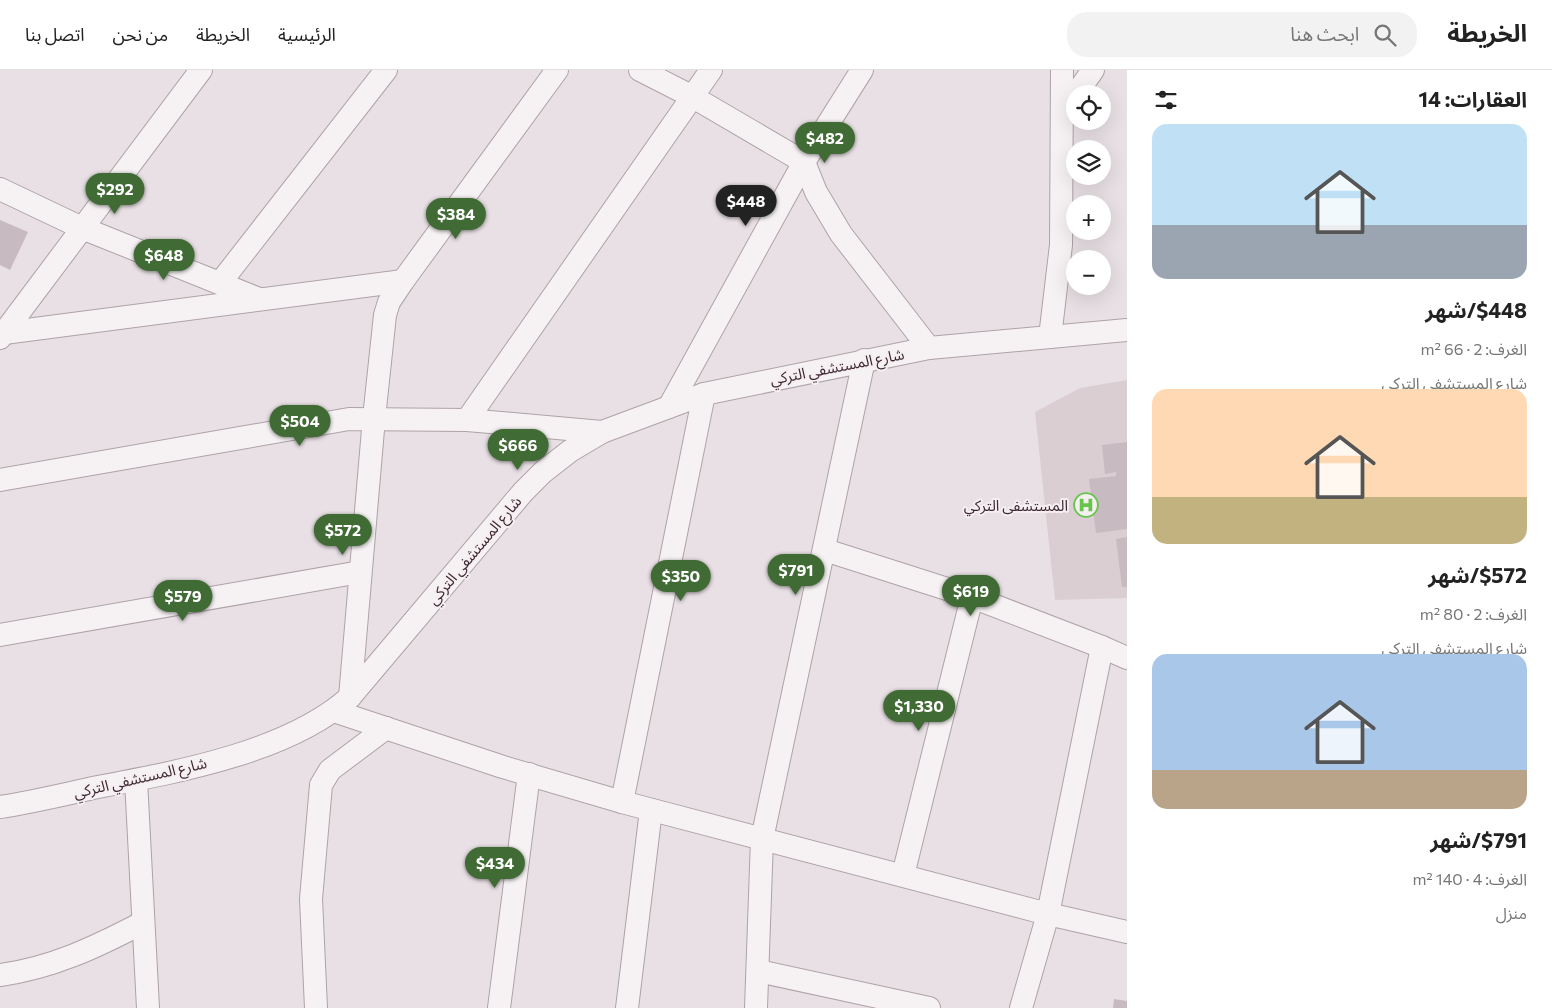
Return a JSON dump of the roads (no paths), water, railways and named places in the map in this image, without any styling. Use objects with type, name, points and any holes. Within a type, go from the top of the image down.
[{"type":"street","points":[[2,336],[201,70]]},
{"type":"street","points":[[220,283],[386,70]]},
{"type":"street","points":[[557,70],[389,302],[385,315],[360,572],[342,704],[386,728],[622,802],[1048,914],[1127,932]]},
{"type":"street","points":[[640,70],[693,97],[804,162],[816,192],[841,234],[929,348]]},
{"type":"street","points":[[467,420],[711,70]]},
{"type":"street","points":[[669,407],[804,162],[862,70]]},
{"type":"street","points":[[1062,70],[1066,85]]},
{"type":"street","points":[[1082,85],[1094,70]]},
{"type":"street","points":[[1050,337],[1061,245],[1069,130]]},
{"type":"street","points":[[0,189],[82,228],[259,300]]},
{"type":"street","points":[[2,336],[403,281]]},
{"type":"street","name":"شارع المستشفي التركي","points":[[0,807],[136,780],[227,757],[266,745],[342,704],[523,492],[570,451],[602,432],[704,394],[864,360],[929,348],[1127,330]]},
{"type":"street","points":[[756,1008],[762,839],[864,360]]},
{"type":"street","points":[[622,802],[704,394]]},
{"type":"street","points":[[0,480],[349,420],[374,418],[467,420],[602,432]]},
{"type":"street","points":[[825,550],[972,597],[1127,658]]},
{"type":"street","points":[[0,635],[360,572]]},
{"type":"street","points":[[904,875],[972,597]]},
{"type":"street","points":[[1021,1008],[1048,914],[1102,647]]},
{"type":"street","points":[[316,1008],[311,899],[321,785],[330,770],[386,728]]},
{"type":"street","points":[[499,1008],[529,774]]},
{"type":"street","points":[[136,780],[142,923],[148,1008]]},
{"type":"street","points":[[627,1008],[651,810]]},
{"type":"street","points":[[0,975],[48,966],[88,951],[142,923]]},
{"type":"street","points":[[758,971],[929,1008]]},
{"type":"place","name":"المستشفى التركي","points":[[1086,505]]}]
